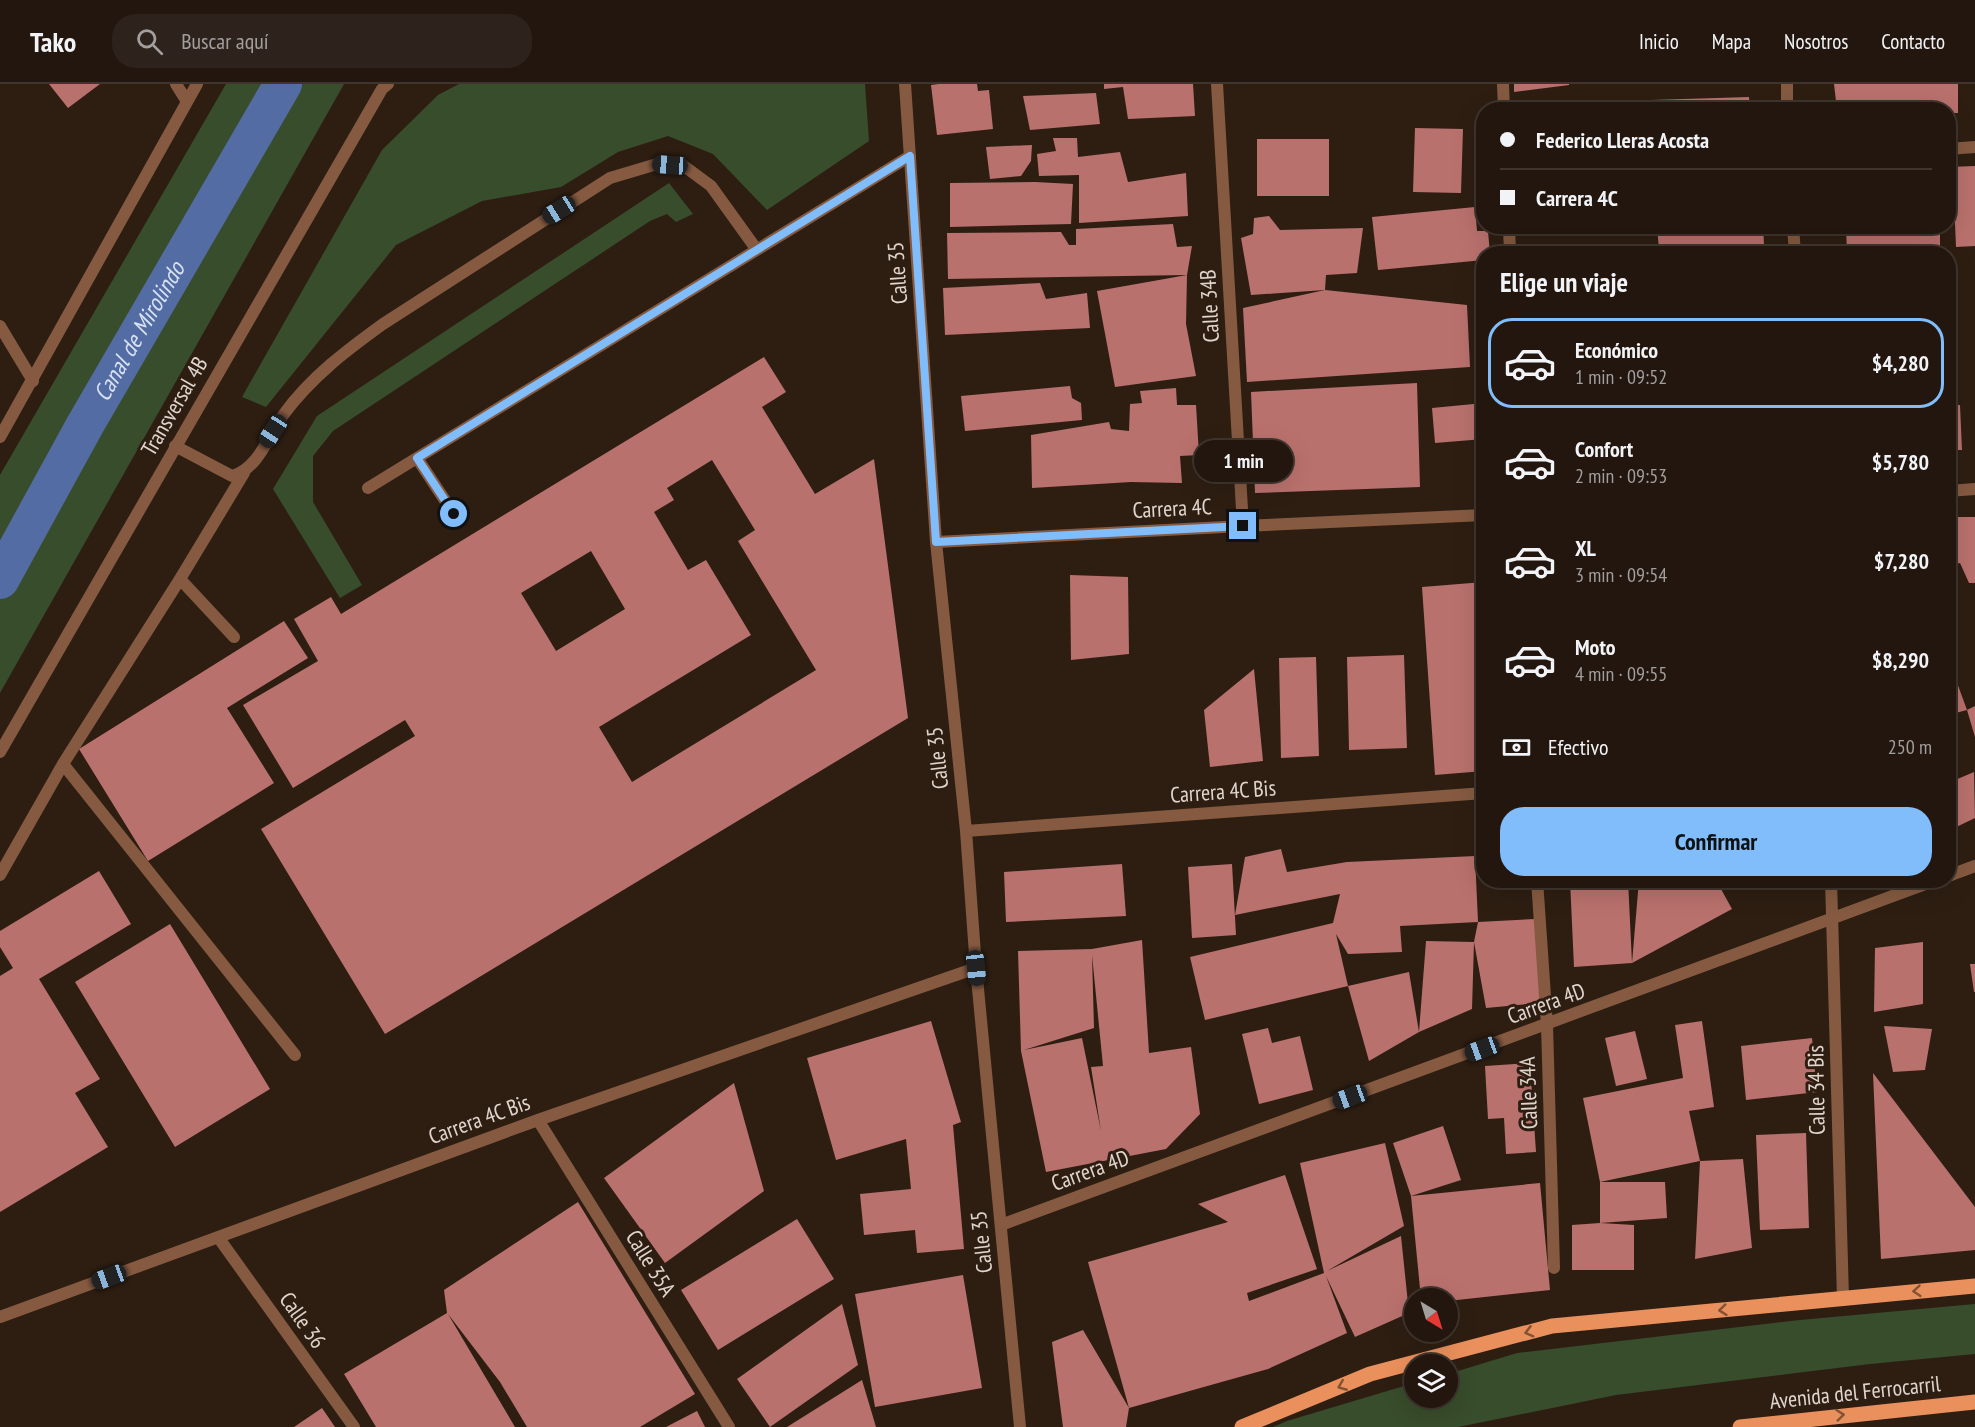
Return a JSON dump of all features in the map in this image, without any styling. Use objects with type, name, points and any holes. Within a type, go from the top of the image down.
[{"type":"main road","points":[[1242,1427],[1370,1374],[1552,1326],[1975,1286]]},
{"type":"main road","name":"Avenida del Ferrocarril","points":[[1740,1427],[1975,1402]]},
{"type":"street","points":[[177,84],[186,100]]},
{"type":"street","points":[[0,437],[196,84]]},
{"type":"street","name":"Transversal 4B","points":[[0,752],[382,89],[388,84]]},
{"type":"street","name":"Calle 35","points":[[906,84],[936,542],[966,831],[976,968],[1020,1427]]},
{"type":"street","name":"Calle 34B","points":[[1217,84],[1243,526]]},
{"type":"street","points":[[1503,84],[1504,102]]},
{"type":"street","points":[[1786,84],[1787,102]]},
{"type":"street","points":[[1956,148],[1975,147]]},
{"type":"street","points":[[368,488],[910,156]]},
{"type":"street","points":[[0,875],[63,764],[244,473],[284,414],[306,387],[354,345],[610,178],[657,164],[684,166],[711,186],[758,250]]},
{"type":"street","points":[[0,326],[33,381]]},
{"type":"street","points":[[176,446],[232,476],[244,473]]},
{"type":"street","points":[[417,458],[454,514]]},
{"type":"street","points":[[1956,490],[1975,489]]},
{"type":"street","name":"Carrera 4C","points":[[936,542],[1476,515]]},
{"type":"street","points":[[180,579],[234,637]]},
{"type":"street","points":[[63,764],[295,1055]]},
{"type":"street","name":"Carrera 4C Bis","points":[[966,831],[1476,794]]},
{"type":"street","points":[[1956,873],[1975,866]]},
{"type":"street","name":"Calle 34A","points":[[1538,888],[1547,1025],[1554,1268]]},
{"type":"street","name":"Calle 34 Bis","points":[[1831,888],[1843,1298]]},
{"type":"street","name":"Carrera 4D","points":[[1001,1225],[1915,888]]},
{"type":"street","name":"Carrera 4C Bis","points":[[0,1317],[538,1120],[976,968]]},
{"type":"street","name":"Calle 35A","points":[[538,1120],[729,1427]]},
{"type":"street","name":"Calle 36","points":[[218,1237],[354,1427]]},
{"type":"green space","points":[[226,84],[344,84],[0,693],[0,475]]},
{"type":"green space","points":[[459,84],[865,84],[869,141],[767,210],[713,154],[668,136],[618,152],[561,187],[482,201],[396,245],[266,407],[242,397],[382,150],[438,95]]},
{"type":"green space","points":[[669,183],[693,214],[676,222],[667,214],[650,221],[333,431],[313,456],[313,502],[362,585],[340,598],[273,489],[317,416]]},
{"type":"green space","points":[[1975,1304],[1975,1354],[1870,1364],[1616,1395],[1458,1427],[1273,1427],[1404,1386],[1404,1408],[1458,1408],[1458,1371],[1517,1353],[1800,1320]]},
{"type":"building","points":[[49,84],[100,84],[68,108]]},
{"type":"building","points":[[977,84],[978,91],[989,90],[993,129],[937,135],[931,85]]},
{"type":"building","points":[[1104,84],[1193,84],[1195,116],[1128,119],[1123,87],[1104,89]]},
{"type":"building","points":[[1514,84],[1569,84],[1569,85],[1514,92]]},
{"type":"building","points":[[1834,84],[1958,84],[1958,113],[1956,113],[1956,102],[1836,102]]},
{"type":"building","points":[[1096,93],[1100,124],[1030,130],[1023,96]]},
{"type":"building","points":[[1749,97],[1749,102],[1651,102],[1651,100]]},
{"type":"building","points":[[1415,128],[1463,129],[1461,193],[1413,192]]},
{"type":"building","points":[[1053,138],[1077,138],[1078,157],[1120,152],[1128,182],[1186,173],[1188,216],[1079,223],[1079,175],[1039,176],[1037,154],[1056,151]]},
{"type":"building","points":[[1257,139],[1329,139],[1329,196],[1257,196]]},
{"type":"building","points":[[1032,145],[1031,161],[1021,176],[990,179],[986,147]]},
{"type":"building","points":[[1975,166],[1975,246],[1956,247],[1956,167]]},
{"type":"building","points":[[950,183],[1073,184],[1071,224],[950,227]]},
{"type":"building","points":[[1475,207],[1476,234],[1488,234],[1489,246],[1476,246],[1476,261],[1378,270],[1372,217]]},
{"type":"building","points":[[1269,216],[1280,230],[1363,228],[1357,273],[1326,275],[1325,290],[1251,295],[1241,238],[1253,234],[1254,218]]},
{"type":"building","points":[[1173,224],[1177,247],[1192,246],[1187,275],[948,279],[947,233],[1061,232],[1069,245],[1076,245],[1076,229]]},
{"type":"building","points":[[1658,234],[1763,234],[1764,244],[1659,246]]},
{"type":"building","points":[[1846,234],[1940,234],[1940,246],[1847,246]]},
{"type":"building","points":[[1187,275],[1186,324],[1196,376],[1115,387],[1097,291]]},
{"type":"building","points":[[1040,283],[1046,299],[1087,293],[1090,328],[945,335],[943,288]]},
{"type":"building","points":[[1325,290],[1467,305],[1470,367],[1247,382],[1243,308]]},
{"type":"building","points":[[764,357],[786,392],[762,407],[815,494],[874,459],[908,718],[385,1034],[261,829],[415,736],[405,720],[293,788],[243,705],[318,661],[294,619],[331,597],[341,614]],"holes":[[[712,460],[755,530],[738,541],[816,670],[632,782],[599,727],[751,635],[706,560],[688,570],[654,512],[674,500],[667,488]],[[591,551],[625,609],[556,651],[521,593]]]},
{"type":"building","points":[[1417,383],[1420,487],[1255,493],[1251,392]]},
{"type":"building","points":[[1070,386],[1072,398],[1081,403],[1082,420],[965,431],[961,396]]},
{"type":"building","points":[[1176,388],[1177,405],[1196,405],[1199,455],[1180,456],[1182,483],[1131,482],[1032,488],[1031,435],[1109,422],[1111,429],[1129,431],[1130,404],[1142,403],[1140,391]]},
{"type":"building","points":[[1476,404],[1476,440],[1435,443],[1432,408]]},
{"type":"building","points":[[1956,405],[1960,405],[1962,450],[1956,450]]},
{"type":"building","points":[[1956,517],[1975,517],[1975,583],[1969,583],[1960,563],[1956,564]]},
{"type":"building","points":[[1070,575],[1128,577],[1129,654],[1071,660]]},
{"type":"building","points":[[1476,583],[1476,772],[1435,775],[1422,587]]},
{"type":"building","points":[[284,621],[308,658],[227,708],[274,783],[148,861],[79,749]]},
{"type":"building","points":[[1404,655],[1407,748],[1349,750],[1347,657]]},
{"type":"building","points":[[1316,657],[1319,756],[1281,758],[1279,658]]},
{"type":"building","points":[[1254,669],[1263,761],[1210,767],[1204,710]]},
{"type":"building","points":[[1956,680],[1967,710],[1956,713]]},
{"type":"building","points":[[1975,706],[1975,737],[1967,710]]},
{"type":"building","points":[[1974,772],[1975,818],[1956,827],[1956,780]]},
{"type":"building","points":[[1281,849],[1287,872],[1347,862],[1475,856],[1478,922],[1400,926],[1402,952],[1348,954],[1336,934],[1348,986],[1205,1020],[1190,957],[1333,923],[1340,894],[1235,915],[1245,857]]},
{"type":"building","points":[[1122,864],[1126,916],[1006,922],[1004,872]]},
{"type":"building","points":[[1232,864],[1236,935],[1192,938],[1188,867]]},
{"type":"building","points":[[99,871],[131,924],[39,979],[100,1079],[75,1093],[108,1147],[0,1212],[0,976],[13,968],[0,947],[0,931]]},
{"type":"building","points":[[1570,888],[1628,888],[1632,963],[1574,967]]},
{"type":"building","points":[[1638,888],[1720,888],[1732,909],[1632,963]]},
{"type":"building","points":[[1535,919],[1541,1003],[1486,1008],[1474,942],[1478,922]]},
{"type":"building","points":[[170,924],[270,1089],[175,1147],[75,982]]},
{"type":"building","points":[[1142,940],[1149,1053],[1191,1047],[1200,1114],[1166,1149],[1046,1172],[1021,1051],[1018,951],[1092,949]],"holes":[[[1092,955],[1103,1066],[1091,1067],[1101,1131],[1082,1038],[1024,1050],[1094,1028]]]},
{"type":"building","points":[[1426,941],[1474,942],[1472,1009],[1419,1032]]},
{"type":"building","points":[[1923,942],[1923,1004],[1874,1012],[1875,948]]},
{"type":"building","points":[[1970,964],[1975,964],[1975,992],[1974,992]]},
{"type":"building","points":[[1409,972],[1419,1032],[1369,1061],[1348,986]]},
{"type":"building","points":[[931,1021],[961,1122],[953,1125],[964,1249],[917,1253],[915,1230],[864,1235],[860,1194],[911,1189],[906,1139],[836,1160],[807,1058]]},
{"type":"building","points":[[1702,1021],[1714,1107],[1689,1111],[1700,1161],[1600,1182],[1583,1098],[1683,1078],[1675,1025]]},
{"type":"building","points":[[1884,1026],[1932,1029],[1925,1070],[1893,1072]]},
{"type":"building","points":[[1268,1028],[1272,1043],[1300,1036],[1313,1090],[1259,1104],[1242,1034]]},
{"type":"building","points":[[1635,1031],[1647,1079],[1616,1086],[1605,1038]]},
{"type":"building","points":[[1812,1038],[1817,1092],[1746,1100],[1741,1046]]},
{"type":"building","points":[[1530,1063],[1536,1152],[1506,1154],[1504,1118],[1488,1119],[1485,1066]]},
{"type":"building","points":[[1873,1073],[1975,1207],[1975,1250],[1881,1259]]},
{"type":"building","points":[[734,1083],[764,1191],[665,1263],[604,1178]]},
{"type":"building","points":[[1443,1126],[1461,1180],[1411,1196],[1393,1143]]},
{"type":"building","points":[[1806,1133],[1809,1228],[1760,1230],[1756,1135]]},
{"type":"building","points":[[1385,1143],[1404,1226],[1327,1271],[1401,1236],[1406,1288],[1404,1288],[1404,1315],[1355,1337],[1326,1276],[1347,1333],[1268,1369],[1129,1408],[1088,1262],[1228,1222],[1198,1204],[1285,1175],[1317,1269],[1247,1293],[1249,1301],[1324,1273],[1300,1163]]},
{"type":"building","points":[[1743,1159],[1752,1248],[1695,1259],[1700,1161]]},
{"type":"building","points":[[1600,1182],[1665,1182],[1667,1218],[1600,1223]]},
{"type":"building","points":[[1540,1183],[1550,1290],[1458,1300],[1458,1288],[1420,1288],[1411,1196]]},
{"type":"building","points":[[578,1202],[695,1394],[640,1427],[527,1427],[500,1382],[448,1314],[515,1427],[376,1427],[344,1374],[447,1313],[444,1290]]},
{"type":"building","points":[[797,1219],[834,1279],[718,1350],[681,1290]]},
{"type":"building","points":[[1600,1223],[1634,1225],[1634,1270],[1572,1270],[1572,1225]]},
{"type":"building","points":[[963,1275],[982,1388],[875,1407],[855,1294]]},
{"type":"building","points":[[842,1304],[858,1365],[770,1427],[737,1379]]},
{"type":"building","points":[[1083,1330],[1129,1408],[1126,1427],[1063,1427],[1052,1342]]},
{"type":"building","points":[[862,1380],[876,1427],[787,1427]]},
{"type":"building","points":[[322,1408],[335,1427],[294,1427]]},
{"type":"building","points":[[697,1411],[705,1427],[666,1427]]},
{"type":"waterway","name":"Canal de Mirolindo","points":[[0,580],[85,425],[283,84]]},
{"type":"route","points":[[454,514],[417,458],[910,156],[936,542],[1243,526]]}]
